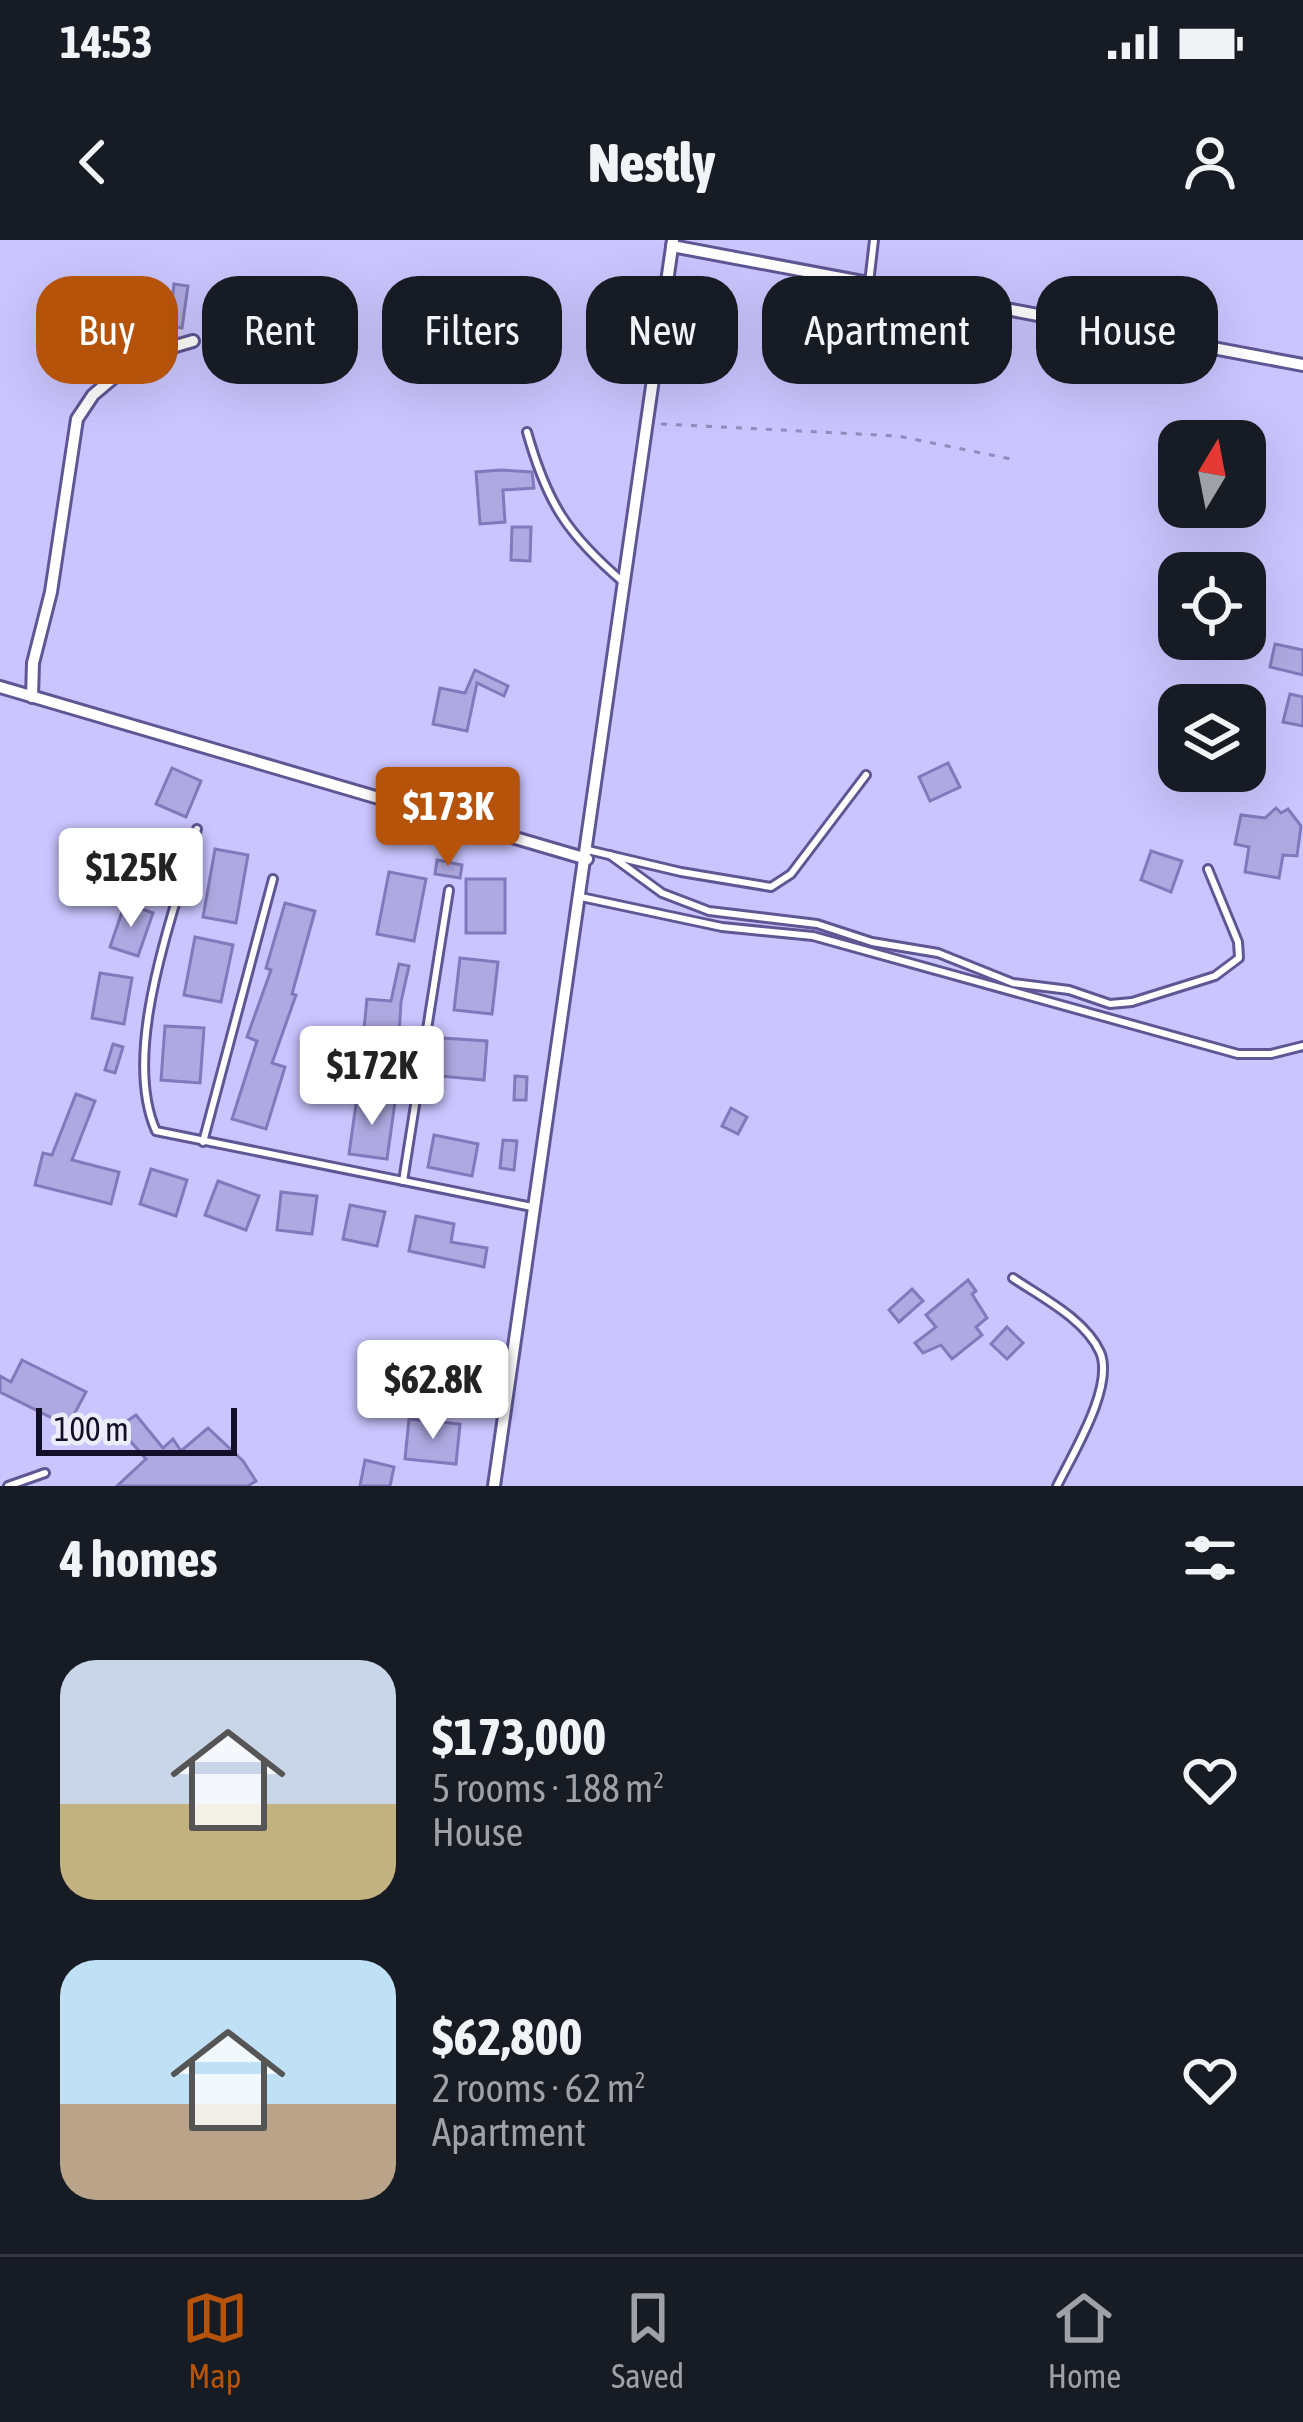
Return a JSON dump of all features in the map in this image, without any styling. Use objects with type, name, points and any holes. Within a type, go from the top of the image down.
[{"type":"street","points":[[494,1486],[672,243],[835,276]]},
{"type":"street","points":[[1012,310],[1303,365]]},
{"type":"street","points":[[32,697],[33,663],[51,592],[77,418],[93,395],[138,357],[193,341]]},
{"type":"street","points":[[0,687],[587,855]]},
{"type":"lane","points":[[870,276],[874,240]]},
{"type":"lane","points":[[527,432],[544,488],[567,526],[625,584]]},
{"type":"lane","points":[[587,855],[610,855],[771,887],[791,874],[866,775]]},
{"type":"lane","points":[[197,830],[152,998],[143,1068],[156,1131],[535,1208]]},
{"type":"lane","points":[[610,855],[662,893],[709,911],[817,924],[872,943],[938,952],[1013,982],[1119,1004],[1215,976],[1239,958],[1238,942],[1208,869]]},
{"type":"lane","points":[[203,1142],[273,879]]},
{"type":"lane","points":[[403,1180],[449,890]]},
{"type":"lane","points":[[581,897],[722,927],[813,936],[1238,1054],[1271,1054],[1303,1046]]},
{"type":"lane","points":[[1012,1278],[1076,1324],[1100,1352],[1103,1367],[1098,1395],[1057,1486]]},
{"type":"lane","points":[[8,1486],[45,1473]]},
{"type":"path","points":[[647,423],[769,433],[898,436],[1016,460]]},
{"type":"building","points":[[178,285],[188,286],[182,328],[178,327]]},
{"type":"building","points":[[476,472],[532,472],[534,488],[503,490],[505,522],[480,524]]},
{"type":"building","points":[[512,527],[531,527],[530,561],[511,560]]},
{"type":"building","points":[[1275,644],[1303,650],[1303,675],[1270,667]]},
{"type":"building","points":[[475,670],[508,686],[504,696],[477,683],[467,731],[433,724],[440,688],[465,693]]},
{"type":"building","points":[[1290,694],[1303,697],[1303,726],[1283,722]]},
{"type":"building","points":[[948,763],[960,787],[930,801],[919,777]]},
{"type":"building","points":[[172,768],[201,781],[186,817],[156,804]]},
{"type":"building","points":[[1276,808],[1281,813],[1288,809],[1301,826],[1297,856],[1283,855],[1279,878],[1245,872],[1249,847],[1235,844],[1241,815],[1265,818]]},
{"type":"building","points":[[148,835],[180,845],[167,883],[136,872]]},
{"type":"building","points":[[215,849],[248,855],[236,923],[203,917]]},
{"type":"building","points":[[1151,851],[1182,861],[1171,892],[1141,880]]},
{"type":"building","points":[[437,860],[462,865],[460,878],[435,874]]},
{"type":"building","points":[[389,872],[426,879],[414,941],[377,934]]},
{"type":"building","points":[[466,879],[505,879],[505,933],[466,933]]},
{"type":"building","points":[[125,903],[153,913],[138,956],[110,947]]},
{"type":"building","points":[[285,903],[315,911],[292,994],[296,995],[272,1063],[285,1067],[266,1129],[232,1119],[257,1041],[247,1037],[271,970],[266,968]]},
{"type":"building","points":[[195,937],[233,945],[221,1002],[184,995]]},
{"type":"building","points":[[460,958],[498,962],[492,1014],[454,1010]]},
{"type":"building","points":[[399,964],[409,966],[398,1052],[362,1048],[367,999],[391,1001]]},
{"type":"building","points":[[100,973],[132,978],[124,1024],[92,1018]]},
{"type":"building","points":[[165,1026],[204,1028],[200,1083],[161,1080]]},
{"type":"building","points":[[442,1038],[487,1041],[484,1080],[439,1076]]},
{"type":"building","points":[[113,1044],[123,1047],[115,1073],[105,1070]]},
{"type":"building","points":[[515,1076],[527,1077],[526,1100],[514,1100]]},
{"type":"building","points":[[76,1094],[95,1101],[72,1160],[119,1172],[111,1204],[35,1185],[43,1153],[52,1155]]},
{"type":"building","points":[[357,1097],[395,1102],[387,1159],[349,1154]]},
{"type":"building","points":[[731,1108],[747,1117],[738,1134],[722,1126]]},
{"type":"building","points":[[434,1135],[478,1144],[472,1176],[428,1167]]},
{"type":"building","points":[[503,1140],[517,1141],[514,1170],[500,1168]]},
{"type":"building","points":[[151,1169],[187,1180],[176,1216],[140,1204]]},
{"type":"building","points":[[218,1181],[259,1196],[246,1230],[205,1215]]},
{"type":"building","points":[[281,1192],[317,1196],[312,1234],[277,1230]]},
{"type":"building","points":[[350,1205],[385,1212],[377,1246],[343,1239]]},
{"type":"building","points":[[416,1216],[454,1224],[451,1242],[487,1248],[484,1267],[409,1251]]},
{"type":"building","points":[[968,1280],[987,1318],[976,1327],[982,1335],[952,1359],[941,1345],[923,1353],[915,1343],[936,1327],[926,1315]]},
{"type":"building","points":[[912,1289],[923,1301],[899,1322],[889,1310]]},
{"type":"building","points":[[1007,1327],[1023,1343],[1007,1359],[991,1344]]},
{"type":"building","points":[[22,1360],[86,1392],[68,1426],[0,1392],[0,1376],[11,1382]]},
{"type":"building","points":[[136,1415],[163,1448],[173,1439],[181,1451],[208,1428],[243,1461],[256,1481],[248,1486],[117,1486],[146,1459],[118,1427]]},
{"type":"building","points":[[409,1419],[460,1424],[456,1464],[405,1459]]},
{"type":"building","points":[[365,1460],[394,1467],[390,1486],[360,1486]]}]
